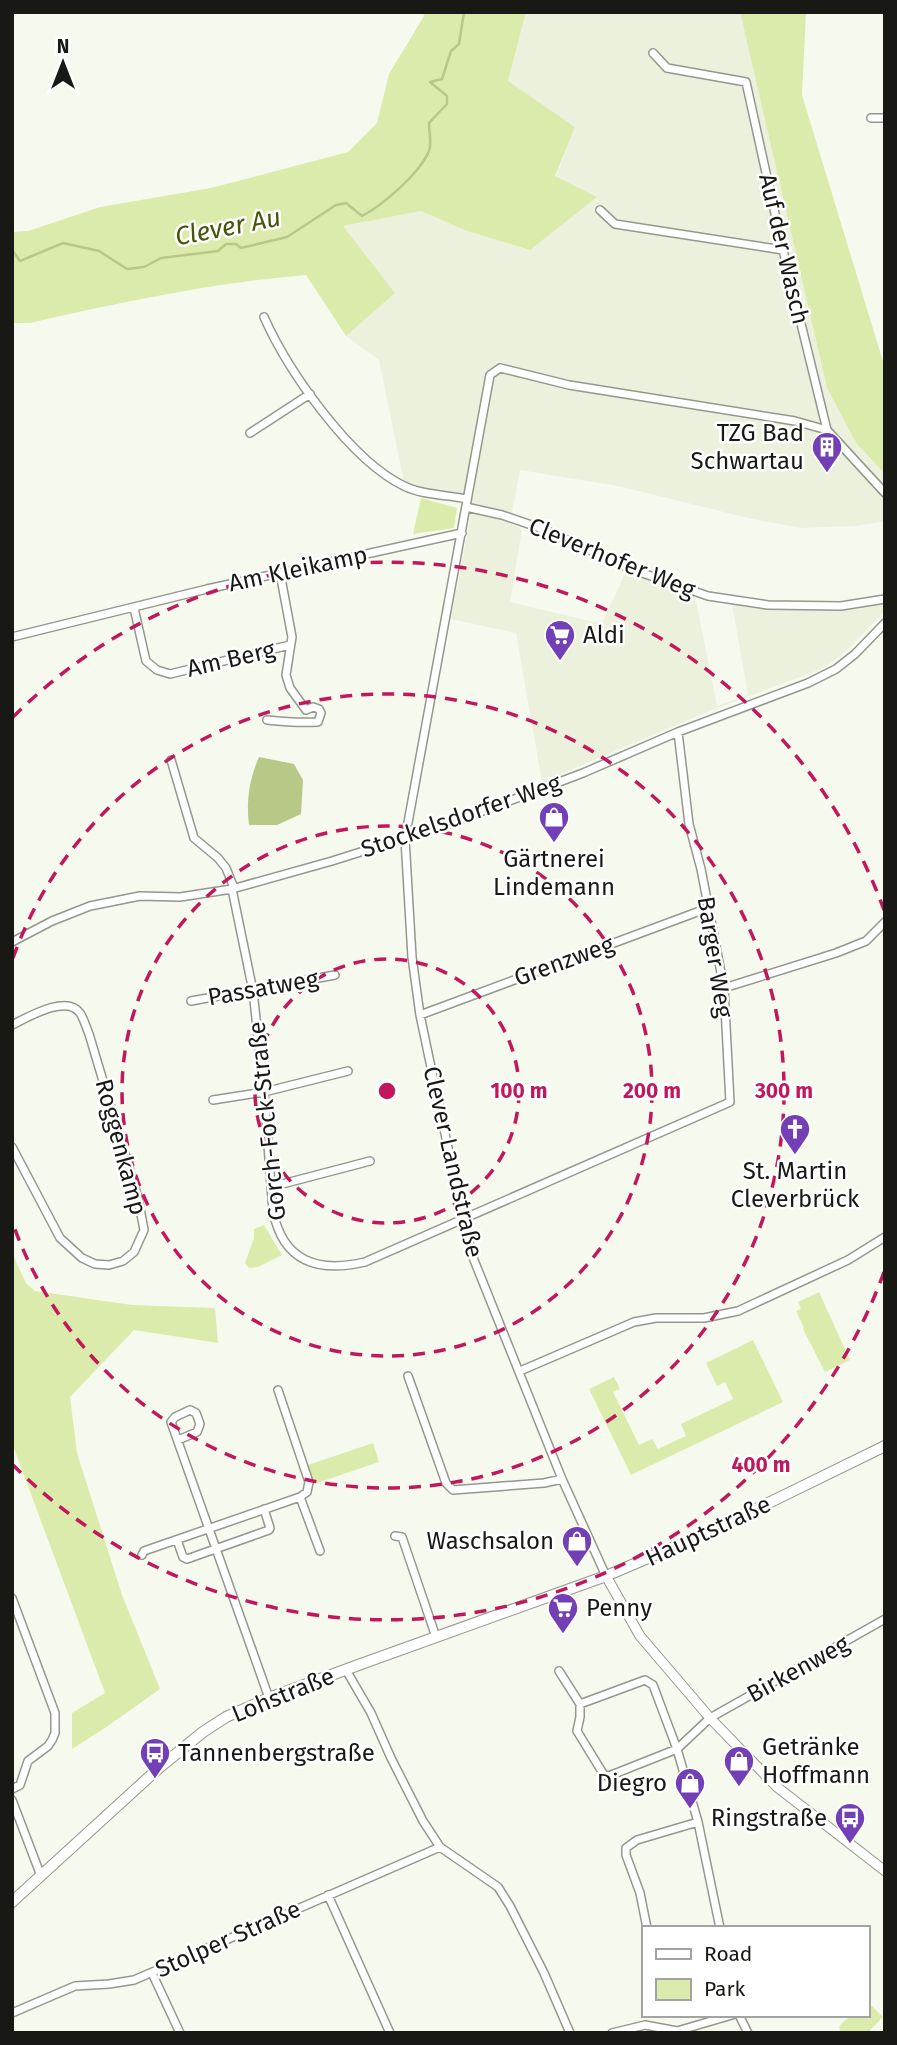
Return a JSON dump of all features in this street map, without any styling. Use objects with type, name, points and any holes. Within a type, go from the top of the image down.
[{"type":"main road","name":"Hauptstraße","points":[[606,1576],[709,1532],[885,1446]]},
{"type":"main road","name":"Lohstraße","points":[[12,1902],[182,1748],[226,1717],[269,1698],[606,1576]]},
{"type":"street","name":"Auf der Wasch","points":[[653,53],[667,68],[747,82],[783,250],[827,430],[885,493]]},
{"type":"street","points":[[872,118],[885,118]]},
{"type":"street","points":[[600,209],[615,224],[783,250]]},
{"type":"street","name":"Cleverhofer Weg","points":[[264,317],[272,337],[296,377],[339,432],[371,464],[404,487],[467,503],[543,529],[631,569],[708,596],[768,605],[841,606],[885,599]]},
{"type":"street","name":"Clever Landstraße","points":[[827,430],[795,421],[569,385],[500,368],[490,375],[405,839],[412,957],[420,1015],[474,1260],[562,1479],[606,1576],[640,1636],[710,1718],[776,1787],[884,1869]]},
{"type":"street","points":[[250,433],[310,394]]},
{"type":"street","name":"Am Kleikamp","points":[[12,637],[462,533]]},
{"type":"street","points":[[280,573],[292,637],[286,675],[290,688],[306,710],[306,721]]},
{"type":"street","name":"Am Berg","points":[[134,608],[146,661],[157,670],[170,674],[290,645]]},
{"type":"street","name":"Stockelsdorfer Weg","points":[[12,942],[52,921],[112,900],[140,896],[192,896],[233,888],[405,839],[575,776],[678,732],[808,683],[855,654],[885,623]]},
{"type":"street","points":[[267,720],[298,724],[306,721],[318,722],[321,713],[319,709],[313,707],[306,710]]},
{"type":"street","name":"Barger Weg","points":[[463,1219],[730,1102],[724,988],[701,869],[689,824],[678,732]]},
{"type":"street","name":"Gorch-Fock-Straße","points":[[171,760],[194,838],[226,868],[233,888],[253,991],[276,1229],[298,1256],[317,1265],[344,1267],[366,1262],[463,1219]]},
{"type":"street","name":"Grenzweg","points":[[420,1015],[708,908]]},
{"type":"street","points":[[724,988],[866,941],[885,922]]},
{"type":"street","name":"Passatweg","points":[[191,1001],[335,975]]},
{"type":"street","name":"Roggenkamp","points":[[12,1025],[60,1005],[72,1006],[80,1012],[138,1198],[144,1230],[134,1252],[123,1261],[109,1265],[95,1264],[82,1258],[61,1238],[12,1147]]},
{"type":"street","points":[[213,1100],[264,1092],[348,1072]]},
{"type":"street","points":[[271,1187],[370,1161]]},
{"type":"street","points":[[520,1371],[634,1322],[656,1318],[705,1318],[738,1311],[848,1260],[885,1237]]},
{"type":"street","points":[[408,1376],[446,1483],[453,1490],[544,1483],[562,1479]]},
{"type":"street","points":[[142,1555],[144,1551],[300,1497],[307,1492],[309,1482],[278,1390]]},
{"type":"street","points":[[178,1440],[197,1432],[200,1424],[196,1413],[190,1410],[174,1416],[171,1422],[269,1698]]},
{"type":"street","points":[[300,1497],[320,1551]]},
{"type":"street","points":[[177,1540],[183,1557],[187,1559],[216,1549],[269,1530],[264,1509]]},
{"type":"street","points":[[395,1536],[402,1537],[436,1637]]},
{"type":"street","points":[[12,1598],[55,1713],[55,1733],[52,1740],[29,1761],[20,1785],[12,1789]]},
{"type":"street","name":"Birkenweg","points":[[710,1718],[885,1619]]},
{"type":"street","points":[[346,1670],[372,1713],[423,1821],[440,1847],[498,1887],[522,1928],[570,2033]]},
{"type":"street","points":[[559,1671],[580,1704],[577,1731],[604,1775],[609,1776],[677,1749],[710,1718]]},
{"type":"street","points":[[580,1704],[645,1680],[653,1685],[677,1749],[698,1822],[720,1926]]},
{"type":"street","points":[[12,1800],[41,1876]]},
{"type":"street","points":[[647,1926],[626,1848],[637,1840],[698,1822]]},
{"type":"street","name":"Stolper Straße","points":[[12,2013],[75,1986],[124,1983],[152,1973],[440,1847]]},
{"type":"street","points":[[328,1895],[390,2033]]},
{"type":"street","points":[[152,1973],[180,2033]]},
{"type":"street","points":[[612,2033],[645,2025],[677,2031],[725,2017]]},
{"type":"street","points":[[740,2017],[748,2033]]},
{"type":"shaded area","points":[[526,12],[740,12],[827,388],[856,443],[885,474],[885,521],[857,526],[800,528],[618,486],[520,470],[510,524],[522,529],[510,602],[602,624],[626,571],[695,596],[717,706],[748,695],[732,604],[767,610],[841,610],[882,605],[884,612],[833,662],[816,671],[712,710],[542,782],[516,633],[451,619],[473,503],[404,482],[379,360],[346,336],[394,293],[342,226],[421,211],[467,231],[530,250],[574,127],[508,81]]},
{"type":"shaded area","points":[[259,757],[294,764],[303,780],[301,814],[277,825],[249,825],[249,791]]},
{"type":"green space","points":[[423,12],[526,12],[508,81],[575,127],[555,176],[597,197],[530,250],[467,231],[421,211],[343,226],[395,293],[346,336],[306,275],[202,288],[30,323],[12,323],[12,232],[28,231],[100,207],[211,188],[348,152],[377,123],[389,74],[424,16]]},
{"type":"green space","points":[[740,12],[806,12],[802,95],[885,368],[885,474],[856,443],[827,388]]},
{"type":"green space","points":[[421,498],[457,508],[454,528],[413,534]]},
{"type":"green space","points":[[264,1225],[282,1255],[258,1267],[249,1268],[245,1263],[254,1238],[254,1229]]},
{"type":"green space","points":[[12,1253],[26,1283],[35,1291],[132,1305],[215,1308],[218,1343],[134,1330],[70,1397],[77,1453],[122,1595],[160,1689],[72,1749],[72,1713],[105,1693],[12,1443]]},
{"type":"green space","points":[[819,1292],[850,1360],[825,1372],[796,1311],[801,1309],[798,1302]]},
{"type":"green space","points":[[753,1340],[783,1402],[631,1475],[589,1389],[614,1377],[620,1389],[613,1392],[639,1445],[652,1439],[658,1449],[686,1436],[681,1424],[733,1399],[725,1382],[717,1386],[706,1363]]},
{"type":"green space","points":[[373,1443],[379,1462],[314,1484],[308,1465]]},
{"type":"green space","points":[[872,2006],[883,2017],[869,2033],[841,2033],[839,2027],[848,2018],[869,2017],[869,2007]]},
{"type":"waterway","name":"Clever Au","points":[[12,250],[20,261],[63,243],[99,251],[127,269],[144,267],[161,258],[218,251],[226,244],[236,244],[241,248],[287,237],[336,205],[346,203],[362,216],[400,188],[418,169],[429,151],[429,123],[447,104],[447,96],[430,82],[442,79],[451,51],[459,44],[464,12]]},
{"type":"place","name":"TZG Bad Schwartau","points":[[827,474]]},
{"type":"place","name":"Aldi","points":[[560,662]]},
{"type":"place","name":"Gärtnerei Lindemann","points":[[554,844]]},
{"type":"place","name":"St. Martin Cleverbrück","points":[[795,1156]]},
{"type":"place","name":"Waschsalon","points":[[577,1568]]},
{"type":"place","name":"Penny","points":[[563,1635]]},
{"type":"place","name":"Tannenbergstraße","points":[[155,1780]]},
{"type":"place","name":"Getränke Hoffmann","points":[[739,1788]]},
{"type":"place","name":"Diegro","points":[[690,1810]]},
{"type":"place","name":"Ringstraße","points":[[850,1845]]}]
